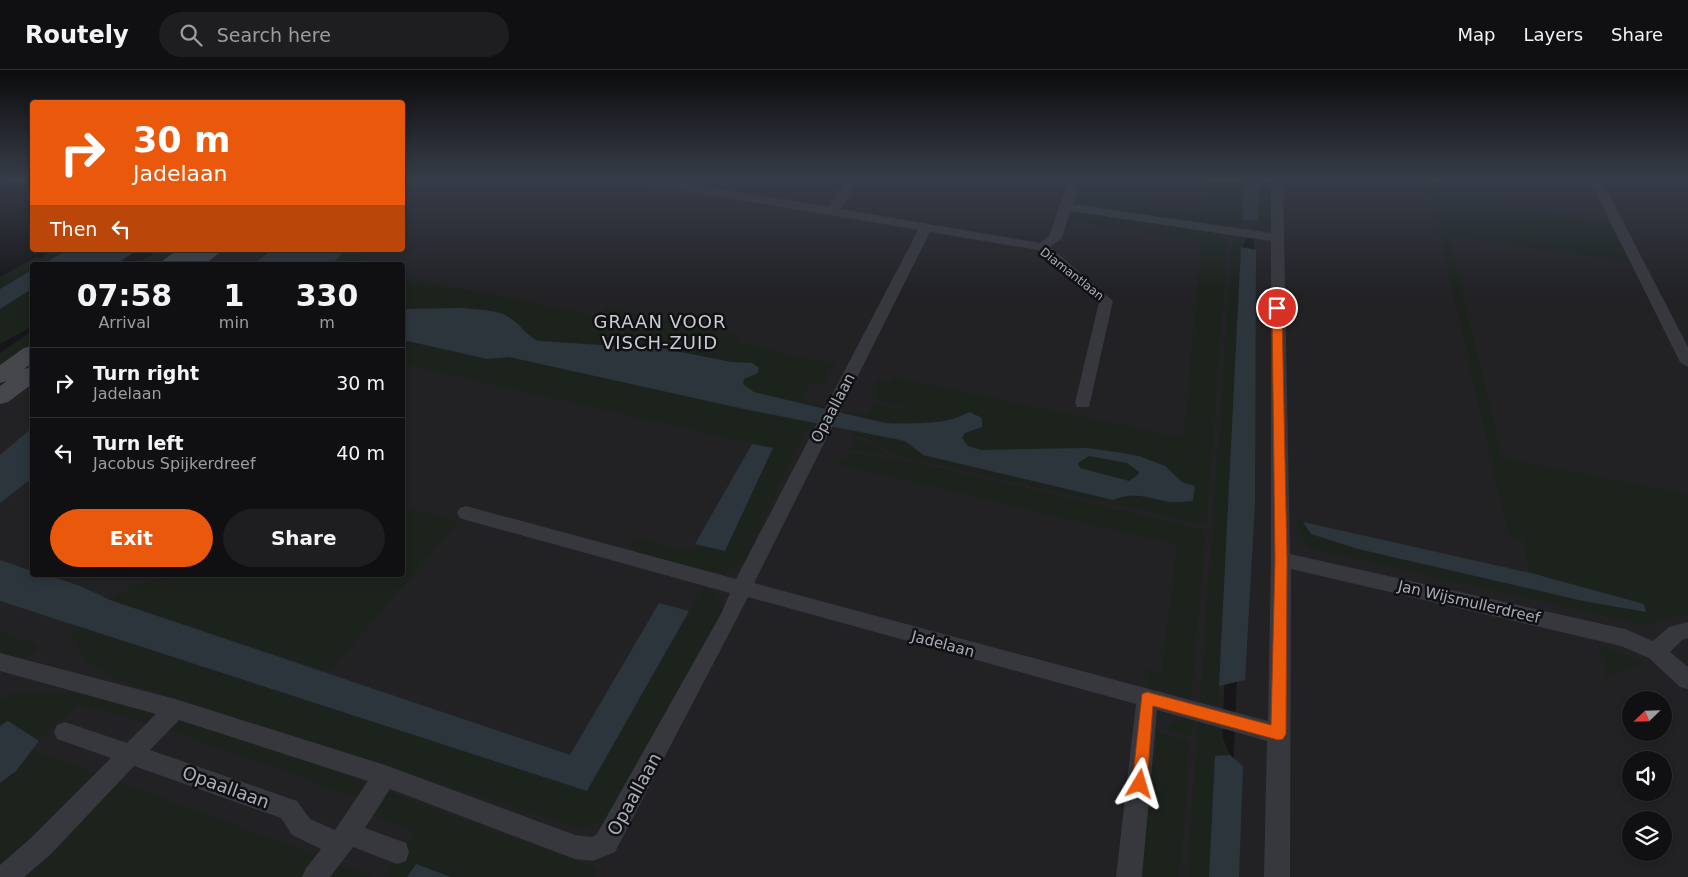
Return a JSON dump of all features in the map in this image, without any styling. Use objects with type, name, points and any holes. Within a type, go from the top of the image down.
[{"type":"main road","points":[[172,262],[187,252]]},
{"type":"main road","points":[[196,262],[211,252]]},
{"type":"main road","points":[[0,376],[30,354]]},
{"type":"main road","points":[[0,397],[30,375]]},
{"type":"street","name":"Diamantlaan","points":[[859,217],[1042,247],[1106,300],[1083,403]]},
{"type":"street","points":[[1042,247],[1055,238],[1063,217]]},
{"type":"street","points":[[1131,217],[1276,238]]},
{"type":"street","points":[[1276,217],[1281,559],[1278,877]]},
{"type":"street","points":[[1614,217],[1688,362]]},
{"type":"street","name":"Opaallaan","points":[[0,662],[175,709],[384,776],[575,847],[593,849],[606,842],[731,614],[740,588],[926,228]]},
{"type":"street","points":[[466,513],[740,588]]},
{"type":"street","name":"Jan Wijsmullerdreef","points":[[1281,559],[1625,638],[1656,652],[1688,680]]},
{"type":"street","name":"Jadelaan","points":[[740,588],[1278,734]]},
{"type":"street","points":[[1656,652],[1676,634],[1688,630]]},
{"type":"street","points":[[1129,877],[1144,747],[1147,698]]},
{"type":"street","points":[[4,877],[41,846],[175,709]]},
{"type":"street","name":"Opaallaan","points":[[65,732],[132,753],[289,810],[301,827],[396,852]]},
{"type":"street","points":[[315,877],[343,839],[384,776]]},
{"type":"shaded area","points":[[405,217],[1688,217],[1688,877],[1229,877],[1255,226],[1241,248],[1217,877],[0,877],[0,382],[30,362],[30,577],[405,577],[405,262],[185,262],[200,252],[405,252]]},
{"type":"shaded area","points":[[1071,217],[1108,217],[1228,234],[1212,457],[1185,452],[1211,460],[1206,525],[891,454],[878,441],[853,434],[854,431],[905,441],[923,455],[1113,500],[1133,496],[1176,502],[1186,501],[1194,486],[1182,483],[1165,466],[1139,456],[1087,448],[998,451],[981,450],[968,446],[962,438],[965,433],[982,427],[970,412],[949,420],[901,424],[846,414],[847,412],[869,414],[872,403],[905,410],[912,408],[874,399],[876,395],[871,394],[877,380],[890,383],[893,377],[1173,436],[1184,433],[1202,241],[1069,219]]},
{"type":"shaded area","points":[[1160,217],[1242,217],[1218,705],[1200,701],[1233,228]]},
{"type":"shaded area","points":[[1242,217],[1258,217],[1258,221],[1242,219]]},
{"type":"shaded area","points":[[1258,217],[1271,217],[1271,226],[1267,228],[1257,227]]},
{"type":"shaded area","points":[[1436,217],[1576,217],[1606,221],[1629,262],[1449,236],[1502,458],[1688,494],[1688,614],[1645,625],[1308,548],[1299,531],[1297,513],[1311,534],[1358,549],[1583,601],[1646,612],[1644,604],[1531,573],[1522,539],[1509,537]]},
{"type":"shaded area","points":[[1241,247],[1256,250],[1255,503],[1245,680],[1219,686]]},
{"type":"shaded area","points":[[50,252],[64,252],[46,262],[30,262],[30,271],[0,289],[0,277],[36,257],[40,258]]},
{"type":"shaded area","points":[[64,252],[135,252],[119,262],[46,262]]},
{"type":"shaded area","points":[[156,252],[181,252],[165,262],[140,262]]},
{"type":"shaded area","points":[[269,252],[343,252],[334,262],[256,262]]},
{"type":"shaded area","points":[[343,252],[363,257],[359,262],[334,262]]},
{"type":"shaded area","points":[[30,271],[30,290],[0,309],[0,289]]},
{"type":"shaded area","points":[[405,277],[597,316],[605,307],[741,336],[737,343],[835,365],[823,384],[809,382],[807,384],[809,385],[802,399],[804,402],[826,405],[824,409],[754,392],[743,384],[744,379],[751,377],[752,363],[732,362],[665,349],[538,341],[504,314],[467,308],[405,309]]},
{"type":"shaded area","points":[[30,290],[30,327],[0,344],[0,309]]},
{"type":"shaded area","points":[[464,308],[488,310],[510,318],[538,341],[665,349],[732,362],[752,363],[759,368],[758,373],[744,379],[743,384],[754,392],[885,423],[941,421],[953,419],[970,412],[982,418],[982,427],[965,433],[962,438],[968,446],[981,450],[1087,448],[1139,456],[1165,466],[1182,482],[1195,486],[1193,501],[1169,502],[1135,496],[1121,497],[1113,500],[923,455],[905,441],[744,409],[509,357],[487,359],[405,340],[405,309]],"holes":[[[1089,456],[1127,463],[1139,472],[1138,475],[1129,481],[1080,468],[1078,463]]]},
{"type":"shaded area","points":[[30,332],[30,349],[0,369],[0,353]]},
{"type":"shaded area","points":[[405,340],[487,359],[509,357],[817,423],[807,429],[795,451],[744,562],[724,573],[688,567],[630,549],[632,537],[691,552],[702,546],[725,551],[773,448],[405,364]]},
{"type":"shaded area","points":[[30,430],[30,480],[0,503],[0,455]]},
{"type":"shaded area","points":[[854,439],[875,443],[885,455],[850,450]]},
{"type":"shaded area","points":[[752,444],[773,448],[725,551],[695,544]]},
{"type":"shaded area","points":[[849,453],[918,463],[1206,530],[1191,699],[1149,687],[1143,669],[1161,674],[1177,545],[838,464],[840,457],[846,459]]},
{"type":"shaded area","points":[[1089,456],[1128,463],[1139,472],[1138,475],[1129,481],[1080,468],[1078,463]]},
{"type":"shaded area","points":[[405,508],[459,521],[329,672],[110,600],[125,589],[168,577],[405,577]]},
{"type":"shaded area","points":[[1303,522],[1531,573],[1644,604],[1646,612],[1583,601],[1358,549],[1311,534]]},
{"type":"shaded area","points":[[0,560],[30,570],[30,577],[52,577],[72,583],[110,600],[570,755],[659,603],[689,611],[587,791],[0,601]]},
{"type":"shaded area","points":[[704,587],[713,591],[719,598],[721,617],[605,821],[580,829],[110,677],[87,659],[70,635],[79,627],[587,791]]},
{"type":"shaded area","points":[[0,632],[37,645],[38,648],[24,659],[0,652]]},
{"type":"shaded area","points":[[1598,647],[1646,661],[1607,677]]},
{"type":"shaded area","points":[[68,692],[156,710],[150,724],[78,704],[39,741],[8,721],[0,726],[0,700],[13,694]]},
{"type":"shaded area","points":[[178,718],[234,734],[365,783],[356,797],[167,729]]},
{"type":"shaded area","points":[[1193,718],[1191,736],[1164,728],[1177,719]]},
{"type":"shaded area","points":[[1198,720],[1218,727],[1230,755],[1215,757],[1209,877],[1187,877]]},
{"type":"shaded area","points":[[8,721],[39,741],[16,771],[0,783],[0,726]]},
{"type":"shaded area","points":[[1157,732],[1190,742],[1180,877],[1141,877]]},
{"type":"shaded area","points":[[32,750],[99,775],[0,870],[0,783],[16,771]]},
{"type":"shaded area","points":[[1230,755],[1243,766],[1239,877],[1209,877],[1215,756]]},
{"type":"shaded area","points":[[116,781],[320,857],[305,877],[20,877]]},
{"type":"shaded area","points":[[388,792],[597,869],[594,877],[451,877],[416,864],[407,877],[385,877],[415,832],[373,815]]},
{"type":"shaded area","points":[[339,864],[372,877],[323,877]]},
{"type":"shaded area","points":[[416,864],[451,877],[407,877]]},
{"type":"district","name":"GRAAN VOOR VISCH-ZUID","points":[[660,331]]},
{"type":"route","points":[[1140,784],[1147,698],[1278,734],[1281,559],[1277,308]]}]
